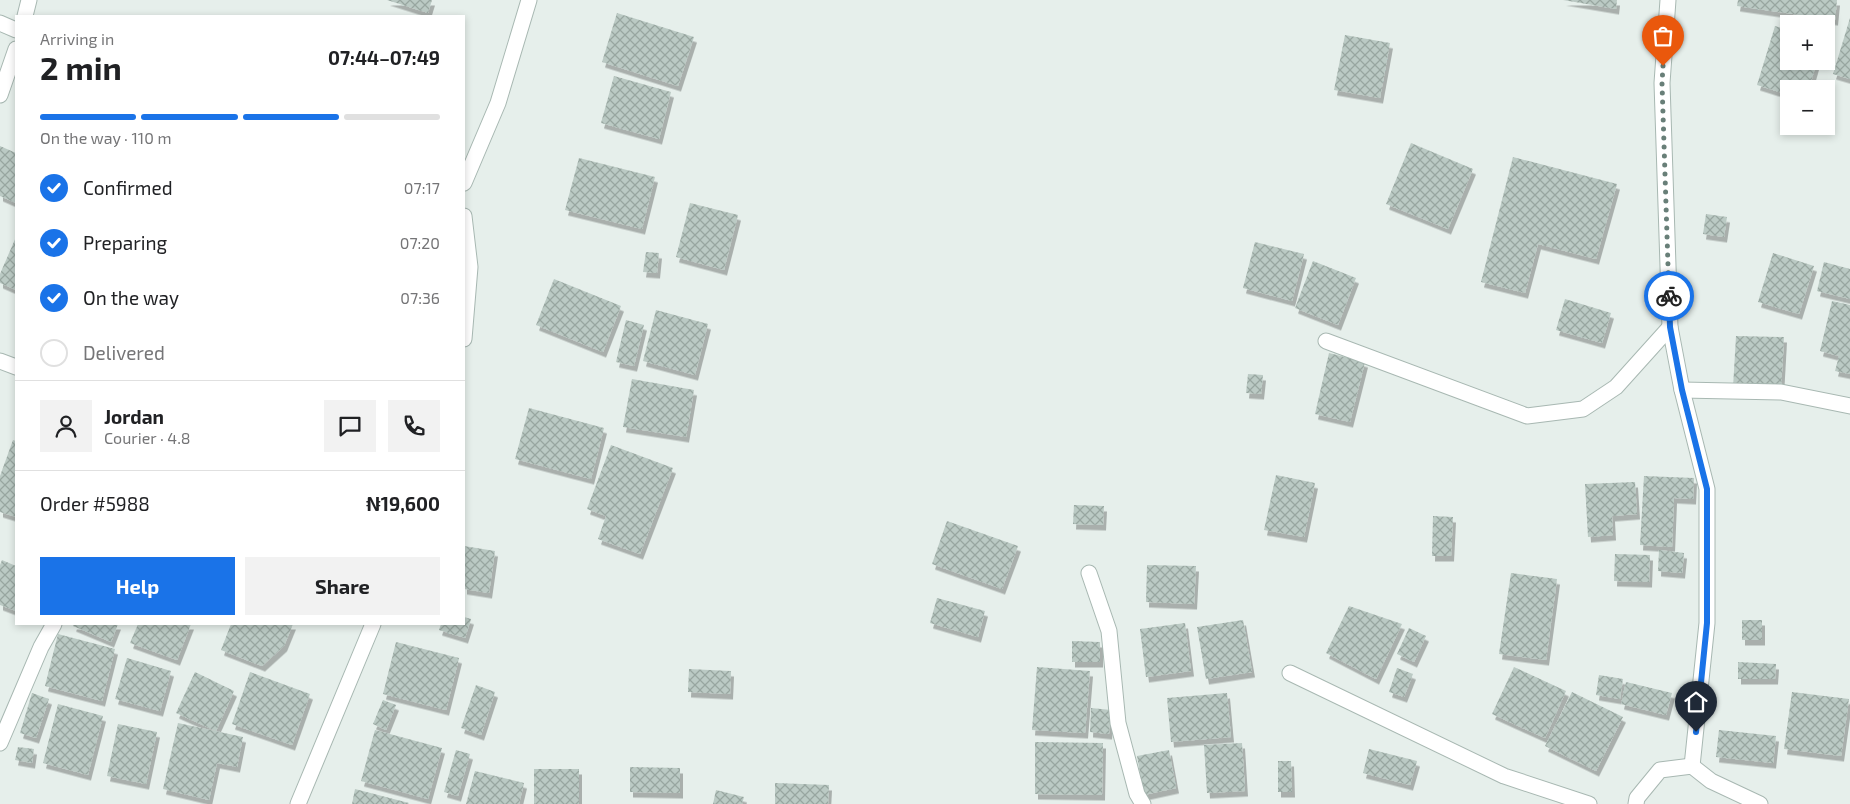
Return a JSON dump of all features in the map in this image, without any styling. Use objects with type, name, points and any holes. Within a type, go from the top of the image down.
[{"type":"street","points":[[25,15],[29,0]]},
{"type":"street","points":[[465,181],[498,103],[529,0]]},
{"type":"street","points":[[1668,0],[1662,83],[1670,327],[1682,390],[1707,489],[1707,623],[1692,766]]},
{"type":"street","points":[[0,24],[15,30]]},
{"type":"street","points":[[0,95],[15,52]]},
{"type":"street","points":[[465,224],[470,267],[465,327]]},
{"type":"street","points":[[1326,341],[1527,416],[1583,409],[1616,387],[1670,327]]},
{"type":"street","points":[[0,361],[15,367]]},
{"type":"street","points":[[1682,390],[1781,392],[1850,406]]},
{"type":"street","points":[[1089,573],[1108,631],[1118,723],[1137,794],[1143,804]]},
{"type":"street","points":[[0,743],[41,647],[53,625]]},
{"type":"street","points":[[298,804],[373,625]]},
{"type":"street","points":[[1290,673],[1504,776],[1589,804]]},
{"type":"street","points":[[1636,804],[1637,798],[1660,770],[1692,766],[1711,781],[1760,804]]},
{"type":"building","points":[[387,0],[432,0],[428,13]]},
{"type":"building","points":[[1563,0],[1617,0],[1616,9]]},
{"type":"building","points":[[1738,0],[1837,0],[1835,20],[1835,15],[1800,15],[1737,6]]},
{"type":"building","points":[[617,13],[694,37],[678,86],[602,62]]},
{"type":"building","points":[[1850,18],[1850,79],[1833,74]]},
{"type":"building","points":[[1775,26],[1780,27],[1780,70],[1814,70],[1812,80],[1780,80],[1780,92],[1757,85]]},
{"type":"building","points":[[1345,35],[1390,43],[1380,98],[1334,90]]},
{"type":"building","points":[[614,76],[671,92],[659,139],[601,123]]},
{"type":"building","points":[[1411,143],[1473,169],[1448,229],[1386,204]]},
{"type":"building","points":[[0,146],[15,153],[15,203],[0,196]]},
{"type":"building","points":[[1513,157],[1617,184],[1596,259],[1538,244],[1525,293],[1481,282]]},
{"type":"building","points":[[579,158],[655,177],[642,229],[565,210]]},
{"type":"building","points":[[690,203],[738,215],[724,270],[676,257]]},
{"type":"building","points":[[1706,214],[1727,217],[1724,237],[1703,234]]},
{"type":"building","points":[[15,239],[15,290],[0,283],[0,274]]},
{"type":"building","points":[[1255,242],[1304,254],[1292,301],[1243,288]]},
{"type":"building","points":[[646,252],[659,253],[657,273],[643,272]]},
{"type":"building","points":[[1773,253],[1814,266],[1799,314],[1758,302]]},
{"type":"building","points":[[1313,261],[1356,278],[1338,325],[1295,308]]},
{"type":"building","points":[[1824,262],[1850,269],[1850,299],[1817,291]]},
{"type":"building","points":[[554,279],[621,306],[603,352],[536,325]]},
{"type":"building","points":[[1565,299],[1611,313],[1602,343],[1556,330]]},
{"type":"building","points":[[1832,301],[1850,305],[1850,374],[1835,371],[1839,356],[1820,351]]},
{"type":"building","points":[[656,310],[708,324],[695,375],[643,361]]},
{"type":"building","points":[[626,320],[644,325],[634,366],[616,362]]},
{"type":"building","points":[[1736,336],[1784,337],[1781,390],[1733,388]]},
{"type":"building","points":[[1329,353],[1365,362],[1350,422],[1315,414]]},
{"type":"building","points":[[1248,374],[1263,375],[1261,394],[1246,393]]},
{"type":"building","points":[[632,379],[694,390],[686,437],[623,427]]},
{"type":"building","points":[[529,408],[604,428],[591,479],[515,459]]},
{"type":"building","points":[[13,440],[15,441],[15,517],[0,512],[0,476]]},
{"type":"building","points":[[611,445],[673,468],[640,554],[598,539],[606,516],[587,509]]},
{"type":"building","points":[[1276,475],[1315,483],[1304,537],[1264,530]]},
{"type":"building","points":[[1644,476],[1694,478],[1693,499],[1674,498],[1672,547],[1640,545]]},
{"type":"building","points":[[1635,482],[1637,514],[1612,516],[1613,535],[1588,537],[1585,484]]},
{"type":"building","points":[[1074,505],[1104,506],[1103,525],[1073,524]]},
{"type":"building","points":[[1433,516],[1453,517],[1451,556],[1432,556]]},
{"type":"building","points":[[947,521],[1018,546],[1002,589],[932,564]]},
{"type":"building","points":[[465,546],[495,551],[489,593],[465,589]]},
{"type":"building","points":[[1659,550],[1684,553],[1682,573],[1658,571]]},
{"type":"building","points":[[1615,554],[1650,555],[1649,582],[1614,581]]},
{"type":"building","points":[[2,560],[15,566],[15,611],[0,605],[0,565]]},
{"type":"building","points":[[1147,565],[1196,566],[1194,604],[1146,602]]},
{"type":"building","points":[[1511,573],[1557,579],[1546,660],[1499,654]]},
{"type":"building","points":[[937,598],[985,611],[978,637],[930,623]]},
{"type":"building","points":[[1349,606],[1402,624],[1376,679],[1326,653]]},
{"type":"building","points":[[465,617],[471,619],[465,638],[439,630],[441,625],[465,625]]},
{"type":"building","points":[[1243,620],[1252,672],[1206,679],[1197,627]]},
{"type":"building","points":[[1742,620],[1762,620],[1762,640],[1742,640]]},
{"type":"building","points":[[1185,623],[1191,671],[1146,677],[1140,629]]},
{"type":"building","points":[[74,625],[118,625],[111,642]]},
{"type":"building","points":[[138,625],[191,625],[177,660],[130,643]]},
{"type":"building","points":[[231,625],[293,625],[284,646],[262,666],[221,650]]},
{"type":"building","points":[[1409,628],[1426,636],[1414,662],[1397,654]]},
{"type":"building","points":[[58,634],[115,649],[102,701],[45,686]]},
{"type":"building","points":[[1072,641],[1100,642],[1100,662],[1072,662]]},
{"type":"building","points":[[396,642],[459,658],[446,710],[383,694]]},
{"type":"building","points":[[127,658],[171,671],[160,711],[115,699]]},
{"type":"building","points":[[1738,662],[1776,664],[1775,679],[1738,679]]},
{"type":"building","points":[[1037,667],[1090,671],[1085,733],[1032,730]]},
{"type":"building","points":[[1514,667],[1566,691],[1545,738],[1492,714]]},
{"type":"building","points":[[1397,668],[1413,674],[1404,697],[1389,692]]},
{"type":"building","points":[[689,669],[731,671],[730,694],[688,692]]},
{"type":"building","points":[[195,672],[234,691],[216,731],[176,713]]},
{"type":"building","points":[[250,672],[310,694],[292,745],[232,724]]},
{"type":"building","points":[[1599,675],[1623,679],[1620,699],[1596,695]]},
{"type":"building","points":[[1626,682],[1672,693],[1666,715],[1621,704]]},
{"type":"building","points":[[476,685],[495,692],[481,735],[461,728]]},
{"type":"building","points":[[1572,692],[1623,717],[1596,771],[1545,746]]},
{"type":"building","points":[[1792,692],[1849,699],[1841,756],[1784,749]]},
{"type":"building","points":[[32,693],[49,699],[36,738],[20,733]]},
{"type":"building","points":[[1227,693],[1231,737],[1171,742],[1167,698]]},
{"type":"building","points":[[383,700],[396,705],[386,730],[373,724]]},
{"type":"building","points":[[58,704],[103,716],[88,775],[43,763]]},
{"type":"building","points":[[1091,708],[1111,710],[1109,734],[1090,732]]},
{"type":"building","points":[[178,723],[243,737],[237,767],[217,763],[209,800],[163,789]]},
{"type":"building","points":[[118,724],[157,732],[146,784],[107,776]]},
{"type":"building","points":[[375,730],[442,748],[428,799],[361,781]]},
{"type":"building","points":[[1719,730],[1776,736],[1773,763],[1716,757]]},
{"type":"building","points":[[1035,742],[1103,743],[1102,795],[1035,794]]},
{"type":"building","points":[[1242,743],[1245,791],[1207,793],[1204,745]]},
{"type":"building","points":[[18,747],[34,749],[32,763],[15,760]]},
{"type":"building","points":[[1369,749],[1417,761],[1410,785],[1363,773]]},
{"type":"building","points":[[456,750],[470,754],[458,796],[444,792]]},
{"type":"building","points":[[1169,750],[1176,788],[1144,795],[1137,756]]},
{"type":"building","points":[[1278,761],[1291,761],[1292,792],[1278,792]]},
{"type":"building","points":[[630,767],[680,768],[680,793],[630,792]]},
{"type":"building","points":[[534,769],[579,769],[579,804],[534,804]]},
{"type":"building","points":[[475,771],[524,783],[519,804],[466,804]]},
{"type":"building","points":[[775,783],[829,785],[828,804],[775,804]]},
{"type":"building","points":[[355,789],[409,803],[352,804]]},
{"type":"building","points":[[716,790],[744,797],[742,804],[713,804]]},
{"type":"way so far","points":[[1663,66],[1669,296]]},
{"type":"route","points":[[1669,296],[1670,327],[1682,390],[1707,489],[1707,623],[1696,732]]}]
